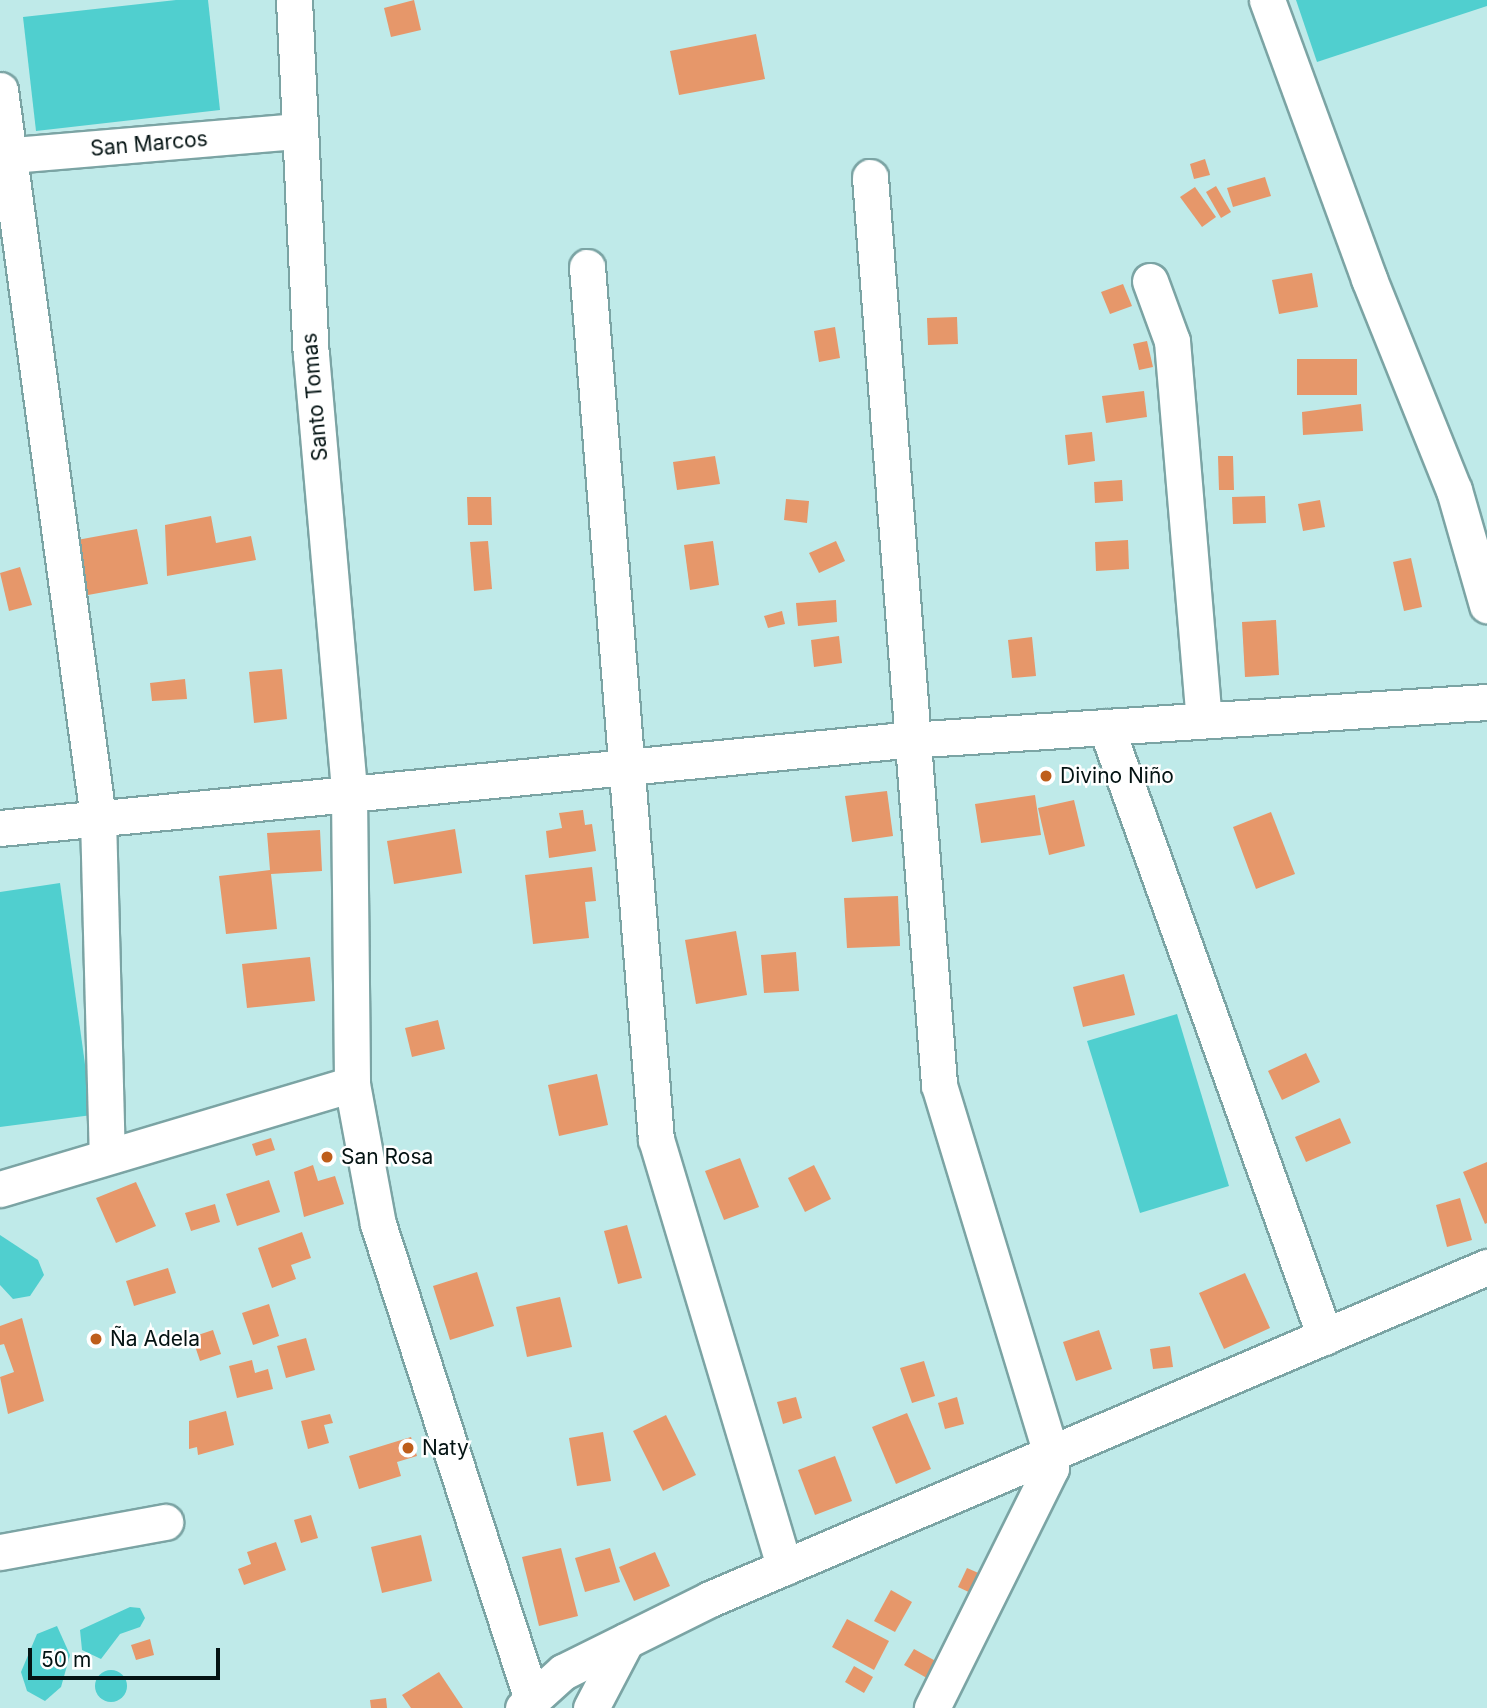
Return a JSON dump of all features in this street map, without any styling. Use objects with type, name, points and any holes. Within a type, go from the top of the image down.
[{"type":"street","name":"Santo Tomas","points":[[294,0],[311,355],[349,793],[352,1084],[378,1224],[527,1704]]},
{"type":"street","points":[[1267,0],[1369,279],[1454,490],[1487,605]]},
{"type":"street","points":[[0,90],[3,156],[98,818],[107,1155]]},
{"type":"street","name":"San Marcos","points":[[3,156],[299,131]]},
{"type":"street","points":[[870,177],[939,1085],[1051,1453],[1051,1468],[932,1708]]},
{"type":"street","points":[[587,267],[656,1139],[784,1567]]},
{"type":"street","points":[[1150,281],[1172,341],[1204,720]]},
{"type":"street","points":[[0,828],[913,740],[1487,702]]},
{"type":"street","points":[[1106,727],[1325,1337]]},
{"type":"street","points":[[0,1189],[352,1084]]},
{"type":"street","points":[[527,1704],[563,1672],[784,1567],[1487,1267]]},
{"type":"street","points":[[0,1552],[164,1522]]},
{"type":"street","points":[[591,1708],[626,1641]]},
{"type":"shaded area","points":[[176,0],[208,0],[220,110],[36,131],[23,17]]},
{"type":"shaded area","points":[[1296,0],[1487,0],[1487,6],[1317,62]]},
{"type":"shaded area","points":[[60,883],[92,1115],[0,1127],[0,892]]},
{"type":"shaded area","points":[[1177,1014],[1229,1186],[1140,1213],[1087,1041]]},
{"type":"shaded area","points":[[0,1235],[38,1260],[44,1275],[30,1296],[13,1299],[0,1285]]},
{"type":"shaded area","points":[[130,1607],[140,1608],[145,1618],[140,1627],[120,1634],[101,1659],[82,1650],[80,1630]]},
{"type":"shaded area","points":[[57,1626],[70,1655],[61,1687],[45,1701],[27,1691],[21,1672],[37,1634]]},
{"type":"shaded area","points":[[111,1670],[122,1675],[127,1686],[122,1697],[111,1702],[100,1697],[95,1686],[100,1675]]},
{"type":"building","points":[[414,0],[421,30],[391,37],[384,8]]},
{"type":"building","points":[[756,34],[765,79],[679,95],[670,51]]},
{"type":"building","points":[[1205,159],[1210,175],[1194,179],[1190,164]]},
{"type":"building","points":[[1265,177],[1271,196],[1233,207],[1227,188]]},
{"type":"building","points":[[1216,186],[1231,212],[1221,218],[1206,192]]},
{"type":"building","points":[[1195,187],[1216,217],[1202,227],[1180,197]]},
{"type":"building","points":[[1312,273],[1318,307],[1279,314],[1272,280]]},
{"type":"building","points":[[1123,284],[1132,306],[1110,314],[1101,292]]},
{"type":"building","points":[[957,317],[958,344],[928,345],[927,318]]},
{"type":"building","points":[[835,327],[840,358],[819,362],[814,331]]},
{"type":"building","points":[[1147,341],[1153,367],[1139,370],[1133,344]]},
{"type":"building","points":[[1297,359],[1357,359],[1357,395],[1297,395]]},
{"type":"building","points":[[1144,391],[1147,417],[1106,423],[1102,396]]},
{"type":"building","points":[[1361,404],[1363,431],[1303,435],[1302,412]]},
{"type":"building","points":[[1092,432],[1095,461],[1068,465],[1065,435]]},
{"type":"building","points":[[715,456],[720,484],[677,490],[673,462]]},
{"type":"building","points":[[1218,456],[1233,456],[1234,490],[1219,490]]},
{"type":"building","points":[[1122,480],[1123,501],[1095,503],[1094,482]]},
{"type":"building","points":[[1265,496],[1266,523],[1233,524],[1232,497]]},
{"type":"building","points":[[467,497],[491,497],[492,525],[468,525]]},
{"type":"building","points":[[786,499],[809,501],[807,523],[784,520]]},
{"type":"building","points":[[1320,500],[1325,527],[1303,531],[1298,504]]},
{"type":"building","points":[[211,516],[216,543],[251,536],[256,560],[167,576],[165,525]]},
{"type":"building","points":[[137,529],[148,584],[88,595],[77,540]]},
{"type":"building","points":[[1128,540],[1129,569],[1096,571],[1095,542]]},
{"type":"building","points":[[488,541],[492,589],[474,591],[470,542]]},
{"type":"building","points":[[713,541],[719,585],[690,590],[684,545]]},
{"type":"building","points":[[836,541],[845,561],[819,573],[809,553]]},
{"type":"building","points":[[1411,558],[1422,607],[1404,611],[1393,562]]},
{"type":"building","points":[[20,567],[32,605],[9,611],[0,573]]},
{"type":"building","points":[[836,600],[837,622],[798,626],[796,603]]},
{"type":"building","points":[[782,611],[785,624],[768,628],[764,616]]},
{"type":"building","points":[[1276,620],[1279,675],[1245,677],[1242,622]]},
{"type":"building","points":[[839,636],[842,663],[814,667],[811,640]]},
{"type":"building","points":[[1032,637],[1036,676],[1012,678],[1008,640]]},
{"type":"building","points":[[282,669],[287,719],[254,723],[249,672]]},
{"type":"building","points":[[185,679],[187,699],[152,701],[150,683]]},
{"type":"building","points":[[887,791],[893,836],[852,842],[845,796]]},
{"type":"building","points":[[1035,795],[1041,835],[981,843],[975,804]]},
{"type":"building","points":[[1074,800],[1085,846],[1049,855],[1038,808]]},
{"type":"building","points":[[583,810],[585,825],[592,824],[596,851],[549,858],[546,831],[562,828],[559,813]]},
{"type":"building","points":[[1271,812],[1295,874],[1256,889],[1233,827]]},
{"type":"building","points":[[455,829],[462,873],[394,884],[387,841]]},
{"type":"building","points":[[320,830],[322,871],[271,874],[277,929],[226,934],[219,876],[270,870],[267,833]]},
{"type":"building","points":[[592,867],[596,901],[585,902],[589,938],[533,944],[525,875]]},
{"type":"building","points":[[898,896],[900,946],[847,948],[844,898]]},
{"type":"building","points":[[736,931],[747,995],[696,1004],[685,940]]},
{"type":"building","points":[[796,952],[799,991],[764,993],[761,955]]},
{"type":"building","points":[[310,957],[315,1001],[247,1008],[242,964]]},
{"type":"building","points":[[1124,974],[1135,1015],[1083,1027],[1073,987]]},
{"type":"building","points":[[438,1020],[445,1049],[412,1057],[405,1028]]},
{"type":"building","points":[[1306,1053],[1320,1082],[1282,1100],[1268,1071]]},
{"type":"building","points":[[597,1074],[608,1125],[559,1136],[548,1085]]},
{"type":"building","points":[[1340,1118],[1351,1143],[1306,1162],[1295,1137]]},
{"type":"building","points":[[271,1138],[275,1150],[256,1156],[252,1144]]},
{"type":"building","points":[[740,1158],[759,1207],[724,1220],[705,1171]]},
{"type":"building","points":[[1487,1162],[1487,1223],[1485,1224],[1463,1172]]},
{"type":"building","points":[[313,1165],[318,1181],[335,1176],[344,1204],[304,1217],[294,1172]]},
{"type":"building","points":[[814,1165],[831,1199],[805,1212],[788,1178]]},
{"type":"building","points":[[269,1180],[280,1212],[237,1226],[226,1194]]},
{"type":"building","points":[[136,1182],[156,1226],[116,1243],[96,1198]]},
{"type":"building","points":[[1460,1198],[1472,1240],[1447,1247],[1436,1205]]},
{"type":"building","points":[[215,1204],[220,1222],[191,1231],[185,1213]]},
{"type":"building","points":[[627,1225],[642,1278],[618,1284],[604,1231]]},
{"type":"building","points":[[302,1232],[311,1258],[291,1265],[296,1279],[272,1288],[258,1248]]},
{"type":"building","points":[[168,1268],[176,1293],[134,1306],[126,1281]]},
{"type":"building","points":[[477,1272],[494,1326],[450,1340],[433,1286]]},
{"type":"building","points":[[1245,1273],[1270,1328],[1224,1349],[1199,1293]]},
{"type":"building","points":[[560,1297],[572,1347],[527,1357],[516,1307]]},
{"type":"building","points":[[269,1304],[279,1336],[253,1345],[242,1313]]},
{"type":"building","points":[[22,1318],[44,1401],[8,1414],[0,1377],[14,1372],[4,1344],[0,1345],[0,1326]]},
{"type":"building","points":[[213,1330],[221,1354],[200,1361],[192,1337]]},
{"type":"building","points":[[1099,1330],[1112,1369],[1076,1381],[1063,1342]]},
{"type":"building","points":[[306,1338],[315,1370],[286,1378],[277,1346]]},
{"type":"building","points":[[1170,1346],[1173,1367],[1153,1369],[1150,1349]]},
{"type":"building","points":[[252,1360],[255,1373],[268,1369],[273,1389],[237,1398],[229,1366]]},
{"type":"building","points":[[924,1361],[935,1396],[912,1403],[900,1368]]},
{"type":"building","points":[[796,1397],[802,1418],[783,1424],[777,1402]]},
{"type":"building","points":[[957,1397],[964,1424],[945,1429],[938,1403]]},
{"type":"building","points":[[226,1411],[234,1445],[198,1455],[197,1447],[189,1449],[189,1421]]},
{"type":"building","points":[[907,1413],[931,1469],[896,1484],[872,1427]]},
{"type":"building","points":[[330,1414],[333,1423],[324,1425],[329,1443],[308,1449],[301,1421]]},
{"type":"building","points":[[666,1415],[696,1475],[663,1491],[633,1431]]},
{"type":"building","points":[[603,1432],[611,1481],[577,1486],[569,1438]]},
{"type":"building","points":[[411,1437],[417,1456],[397,1462],[401,1476],[359,1489],[349,1456]]},
{"type":"building","points":[[835,1456],[852,1501],[815,1515],[798,1470]]},
{"type":"building","points":[[311,1515],[318,1538],[301,1543],[294,1520]]},
{"type":"building","points":[[421,1535],[432,1581],[382,1593],[371,1547]]},
{"type":"building","points":[[276,1542],[286,1570],[244,1585],[238,1569],[251,1564],[247,1552]]},
{"type":"building","points":[[561,1548],[578,1616],[539,1626],[522,1557]]},
{"type":"building","points":[[610,1548],[620,1582],[585,1592],[575,1558]]},
{"type":"building","points":[[655,1552],[670,1586],[634,1601],[619,1567]]},
{"type":"building","points":[[967,1568],[983,1575],[975,1595],[958,1587]]},
{"type":"building","points":[[891,1590],[912,1602],[895,1632],[874,1621]]},
{"type":"building","points":[[847,1619],[889,1641],[874,1670],[832,1647]]},
{"type":"building","points":[[150,1639],[154,1655],[136,1660],[131,1645]]},
{"type":"building","points":[[914,1649],[941,1664],[932,1681],[904,1665]]},
{"type":"building","points":[[854,1666],[873,1677],[864,1693],[845,1682]]},
{"type":"building","points":[[439,1672],[463,1708],[411,1708],[402,1695]]},
{"type":"building","points":[[386,1698],[387,1708],[371,1708],[370,1700]]},
{"type":"place","name":"Divino Niño","points":[[1046,776]]},
{"type":"place","name":"San Rosa","points":[[327,1157]]},
{"type":"place","name":"Ña Adela","points":[[96,1339]]},
{"type":"place","name":"Naty","points":[[408,1448]]}]
